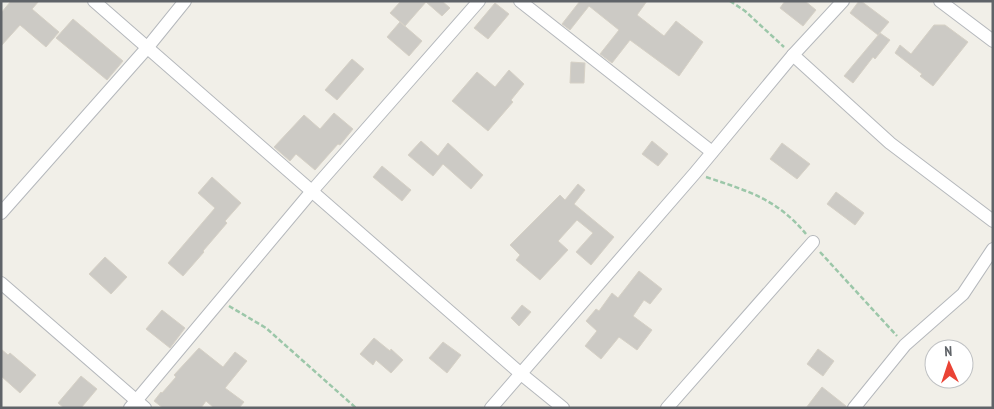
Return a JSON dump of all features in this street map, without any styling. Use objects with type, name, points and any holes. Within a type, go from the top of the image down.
[{"type":"street","points":[[94,1],[520,373],[563,408]]},
{"type":"street","points":[[1,213],[147,48],[186,1]]},
{"type":"street","points":[[1,284],[138,405],[220,301],[312,191],[479,1]]},
{"type":"street","points":[[520,1],[712,152]]},
{"type":"street","points":[[490,408],[793,56],[843,1]]},
{"type":"street","points":[[940,1],[993,40]]},
{"type":"street","points":[[793,56],[890,143],[993,221]]},
{"type":"street","points":[[667,408],[813,242]]},
{"type":"street","points":[[854,408],[905,345],[963,294],[993,249]]},
{"type":"path","points":[[730,1],[745,12],[793,56]]},
{"type":"path","points":[[220,301],[266,328],[356,408]]},
{"type":"building","points":[[11,1],[39,1],[32,9],[59,32],[46,47],[20,25],[1,46],[1,13]]},
{"type":"building","points":[[401,1],[442,1],[450,8],[442,16],[426,2],[405,26],[390,13]]},
{"type":"building","points":[[580,1],[647,1],[637,15],[664,36],[676,21],[703,42],[679,76],[630,40],[612,63],[600,54],[619,30],[589,6],[570,30],[562,24]]},
{"type":"building","points":[[785,1],[805,1],[816,10],[803,26],[780,8]]},
{"type":"building","points":[[859,1],[889,22],[878,35],[850,13]]},
{"type":"building","points":[[495,3],[509,14],[488,39],[474,28]]},
{"type":"building","points":[[73,19],[123,61],[107,80],[56,38]]},
{"type":"building","points":[[400,22],[422,41],[409,56],[387,37]]},
{"type":"building","points":[[934,25],[945,25],[968,42],[933,86],[920,76],[922,74],[895,53],[900,45],[911,54]]},
{"type":"building","points":[[880,33],[890,40],[875,59],[873,57],[853,83],[844,76]]},
{"type":"building","points":[[352,59],[364,69],[337,100],[325,90]]},
{"type":"building","points":[[571,62],[585,63],[584,83],[570,83]]},
{"type":"building","points":[[509,70],[524,84],[511,100],[513,102],[488,131],[452,101],[477,72],[495,87]]},
{"type":"building","points":[[334,113],[353,129],[315,170],[296,154],[290,161],[274,147],[304,115],[320,129]]},
{"type":"building","points":[[421,141],[438,156],[448,143],[483,175],[471,189],[443,164],[433,176],[408,155]]},
{"type":"building","points":[[652,141],[668,154],[658,166],[642,154]]},
{"type":"building","points":[[782,143],[810,164],[797,179],[770,159]]},
{"type":"building","points":[[382,166],[411,190],[402,201],[373,177]]},
{"type":"building","points":[[212,177],[241,203],[225,221],[227,223],[204,252],[183,276],[168,263],[215,208],[198,193]]},
{"type":"building","points":[[578,184],[585,190],[574,204],[614,237],[591,265],[576,252],[593,233],[577,220],[558,241],[568,250],[540,280],[516,260],[520,255],[510,245],[560,195],[565,200]]},
{"type":"building","points":[[836,192],[864,213],[855,225],[827,204]]},
{"type":"building","points":[[105,257],[127,277],[111,294],[89,274]]},
{"type":"building","points":[[639,271],[662,289],[650,304],[644,300],[633,316],[652,330],[637,350],[619,337],[601,359],[585,346],[597,331],[586,321],[596,309],[599,311],[612,293],[618,298]]},
{"type":"building","points":[[522,305],[531,312],[519,326],[511,318]]},
{"type":"building","points":[[162,310],[185,328],[170,348],[146,329]]},
{"type":"building","points":[[374,338],[390,351],[391,349],[403,360],[391,373],[376,360],[373,365],[360,354]]},
{"type":"building","points":[[443,342],[461,355],[447,373],[429,358]]},
{"type":"building","points":[[199,348],[223,367],[235,352],[247,361],[225,388],[244,402],[239,408],[214,408],[206,401],[201,408],[163,408],[154,401],[176,377],[174,375]]},
{"type":"building","points":[[1,349],[8,355],[10,353],[36,375],[20,393],[1,376]]},
{"type":"building","points":[[818,349],[834,361],[823,376],[807,364]]},
{"type":"building","points":[[81,376],[97,389],[81,408],[64,408],[58,403]]},
{"type":"building","points":[[822,387],[846,406],[846,408],[806,408]]}]
